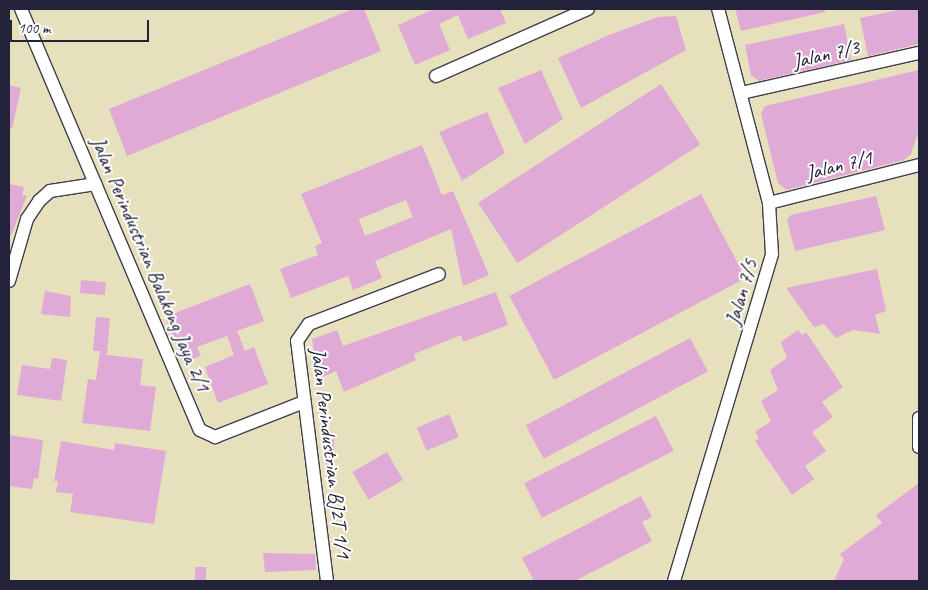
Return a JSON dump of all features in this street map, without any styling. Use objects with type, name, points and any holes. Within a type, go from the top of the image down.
[{"type":"street","name":"Jalan Perindustrian Balakong Jaya 2/1","points":[[21,9],[200,430],[215,437],[304,402]]},
{"type":"street","points":[[436,76],[588,9]]},
{"type":"street","name":"Jalan 7/5","points":[[674,581],[767,278],[772,254],[769,203],[718,9]]},
{"type":"street","name":"Jalan 7/3","points":[[741,93],[919,53]]},
{"type":"street","name":"Jalan 7/1","points":[[769,203],[919,165]]},
{"type":"street","points":[[9,281],[27,219],[39,201],[50,190],[95,184]]},
{"type":"street","name":"Jalan Perindustrian BJ2T 1/1","points":[[327,581],[297,347],[301,331],[341,310],[439,274]]},
{"type":"street","points":[[918,425],[919,447]]},
{"type":"building","points":[[353,9],[364,9],[381,51],[127,156],[109,109]]},
{"type":"building","points":[[434,9],[500,9],[506,23],[468,39],[458,15],[439,24],[450,50],[415,65],[398,25]]},
{"type":"building","points":[[735,9],[825,9],[825,12],[741,31]]},
{"type":"building","points":[[903,9],[919,9],[919,44],[868,56],[860,18]]},
{"type":"building","points":[[676,16],[686,50],[581,108],[558,58],[611,34],[658,17]]},
{"type":"building","points":[[844,24],[851,60],[759,81],[751,75],[745,45]]},
{"type":"building","points":[[541,70],[563,119],[525,144],[498,88]]},
{"type":"building","points":[[919,70],[919,130],[911,154],[904,160],[786,190],[778,183],[761,114],[765,106]]},
{"type":"building","points":[[661,84],[700,144],[517,263],[478,203]]},
{"type":"building","points":[[9,85],[21,88],[12,129],[9,128]]},
{"type":"building","points":[[487,112],[505,153],[462,181],[439,132]]},
{"type":"building","points":[[422,145],[442,195],[453,191],[489,275],[463,286],[451,229],[375,261],[382,278],[353,290],[348,276],[291,298],[280,269],[318,255],[315,246],[322,243],[301,194]],"holes":[[[406,200],[413,217],[365,236],[359,219]]]},
{"type":"building","points":[[9,184],[24,187],[22,195],[27,196],[9,240]]},
{"type":"building","points":[[701,194],[746,278],[554,380],[509,296]]},
{"type":"building","points":[[876,196],[885,230],[795,251],[787,220],[791,215]]},
{"type":"building","points":[[877,269],[886,311],[875,315],[880,334],[853,330],[836,338],[824,324],[814,327],[786,288]]},
{"type":"building","points":[[81,280],[106,282],[105,295],[80,293]]},
{"type":"building","points":[[250,284],[264,321],[237,331],[245,351],[254,347],[268,384],[218,403],[205,367],[234,355],[227,336],[197,347],[201,356],[183,363],[165,317]]},
{"type":"building","points":[[45,291],[71,296],[70,317],[41,314]]},
{"type":"building","points":[[496,292],[508,325],[463,342],[461,335],[414,354],[416,360],[344,392],[336,371],[318,379],[312,339],[337,330],[343,346]]},
{"type":"building","points":[[96,317],[110,318],[107,355],[143,359],[140,385],[156,387],[150,431],[82,423],[88,379],[96,380],[100,351],[93,351]]},
{"type":"building","points":[[798,330],[802,335],[806,332],[843,387],[822,402],[833,417],[812,432],[826,451],[805,466],[814,479],[792,495],[755,441],[759,438],[755,432],[771,421],[761,401],[778,390],[770,370],[787,358],[781,342]]},
{"type":"building","points":[[690,338],[708,372],[544,459],[526,425]]},
{"type":"building","points":[[52,358],[67,360],[61,401],[17,395],[22,365],[50,369]]},
{"type":"building","points":[[449,414],[459,437],[427,451],[417,428]]},
{"type":"building","points":[[656,416],[674,451],[542,518],[524,483]]},
{"type":"building","points":[[334,434],[334,478],[327,478],[323,435]]},
{"type":"building","points":[[9,435],[43,440],[38,479],[34,478],[32,489],[9,486]]},
{"type":"building","points":[[61,441],[114,450],[115,443],[166,451],[154,524],[70,512],[73,494],[56,492],[58,481],[54,481]]},
{"type":"building","points":[[387,452],[403,480],[368,500],[352,472]]},
{"type":"building","points":[[919,483],[919,581],[834,581],[844,559],[840,554],[882,523],[876,515]]},
{"type":"building","points":[[641,496],[652,517],[642,522],[652,541],[575,581],[534,581],[522,558]]},
{"type":"building","points":[[263,553],[315,554],[316,570],[265,572]]},
{"type":"building","points":[[195,567],[206,567],[206,581],[195,581]]}]
